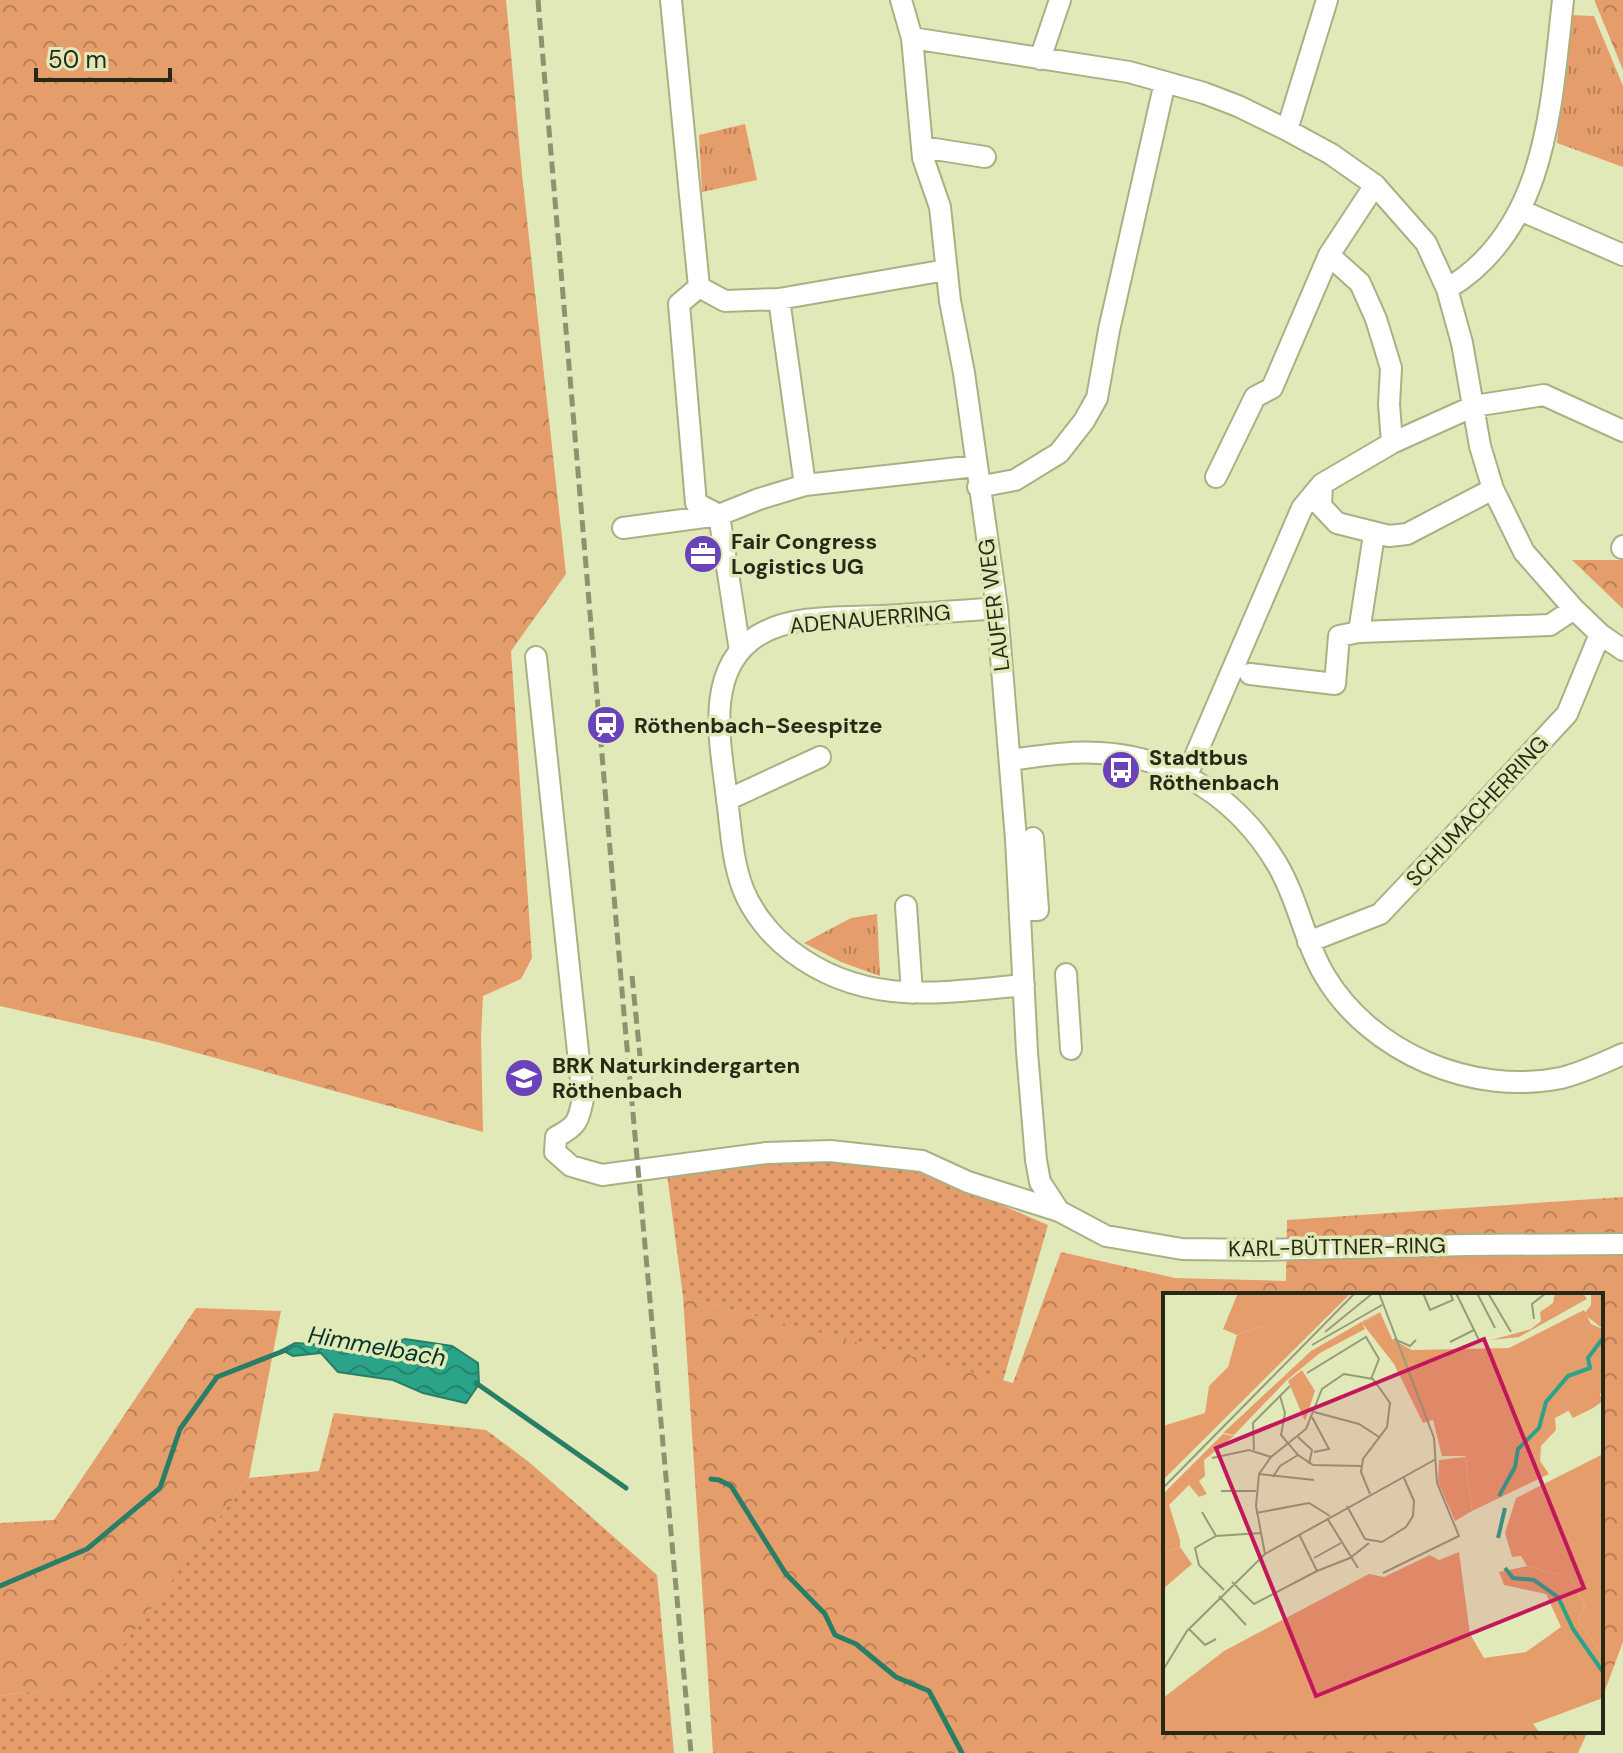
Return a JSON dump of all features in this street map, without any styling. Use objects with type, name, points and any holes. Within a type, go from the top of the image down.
[{"type":"street","points":[[671,0],[699,287]]},
{"type":"street","name":"LAUFER WEG","points":[[901,0],[912,38],[923,158],[940,207],[946,270],[964,373],[997,608],[1036,1160],[1040,1182],[1059,1211]]},
{"type":"street","points":[[1040,59],[1060,0]]},
{"type":"street","points":[[1287,130],[1327,0]]},
{"type":"street","points":[[1447,289],[1470,276],[1498,243],[1533,185],[1550,114],[1563,0]]},
{"type":"street","points":[[912,38],[1129,72],[1165,82],[1238,106],[1287,130],[1331,154],[1375,185],[1426,243],[1447,289],[1462,343],[1480,446],[1493,489],[1524,552],[1574,609],[1600,634],[1623,650]]},
{"type":"street","points":[[626,527],[719,515],[805,485],[977,477],[1015,480],[1059,453],[1097,398],[1165,82]]},
{"type":"street","points":[[922,147],[985,157]]},
{"type":"street","points":[[1216,477],[1255,397],[1272,388],[1329,255],[1375,185]]},
{"type":"street","points":[[1520,210],[1623,255]]},
{"type":"street","points":[[1329,255],[1360,283],[1376,319],[1391,368],[1389,404],[1392,443]]},
{"type":"street","points":[[699,287],[725,301],[779,299],[946,270]]},
{"type":"street","points":[[699,287],[679,304],[696,503],[719,515]]},
{"type":"street","points":[[779,299],[805,485]]},
{"type":"street","points":[[1187,775],[1302,508],[1322,484],[1392,443],[1474,406],[1544,395],[1623,431]]},
{"type":"street","points":[[1322,484],[1321,506],[1337,523],[1389,536],[1407,534],[1493,489]]},
{"type":"street","points":[[719,515],[740,651]]},
{"type":"street","points":[[1359,632],[1373,541]]},
{"type":"street","name":"ADENAUERRING","points":[[997,608],[808,620],[771,628],[740,651],[723,684],[718,721],[734,858],[744,891],[778,939],[800,957],[848,982],[873,990],[912,993],[1024,985]]},
{"type":"street","points":[[1250,674],[1335,684],[1339,636],[1359,632],[1550,625],[1574,609]]},
{"type":"street","name":"SCHUMACHERRING","points":[[1308,942],[1380,914],[1423,869],[1567,714],[1600,634]]},
{"type":"street","name":"KARL-BÜTTNER-RING","points":[[536,657],[583,1099],[578,1120],[570,1130],[556,1137],[555,1152],[571,1166],[602,1175],[766,1153],[830,1151],[922,1161],[968,1182],[1059,1211],[1106,1236],[1182,1249],[1623,1244]]},
{"type":"street","points":[[1010,760],[1101,752],[1154,762],[1187,775],[1222,799],[1254,832],[1278,866],[1308,942],[1325,976],[1347,1007],[1370,1029],[1421,1061],[1449,1071],[1507,1082],[1561,1078],[1623,1054]]},
{"type":"street","points":[[727,800],[820,757]]},
{"type":"street","points":[[1020,910],[1038,910],[1033,838]]},
{"type":"street","points":[[906,906],[912,993]]},
{"type":"street","points":[[1066,974],[1071,1049]]},
{"type":"green space","points":[[0,0],[506,0],[566,574],[511,651],[532,958],[521,979],[483,996],[483,1132],[161,1043],[0,1006]]},
{"type":"green space","points":[[1623,0],[1623,70],[1595,2]]},
{"type":"green space","points":[[1570,15],[1594,16],[1623,86],[1623,167],[1557,143]]},
{"type":"green space","points":[[745,124],[757,180],[702,192],[699,135]]},
{"type":"green space","points":[[1572,560],[1623,560],[1623,609]]},
{"type":"green space","points":[[877,914],[880,976],[841,962],[804,943],[851,918]]},
{"type":"green space","points":[[809,1160],[853,1160],[927,1173],[1048,1225],[1003,1381],[683,1297],[667,1174]]},
{"type":"green space","points":[[1623,1197],[1623,1642],[1603,1696],[1603,1293],[1163,1293],[1163,1733],[1587,1733],[1578,1753],[713,1753],[683,1297],[1013,1383],[1061,1252],[1175,1278],[1286,1281],[1287,1220]]},
{"type":"green space","points":[[196,1308],[281,1311],[249,1478],[84,1697],[26,1692],[0,1696],[0,1523],[54,1520]]},
{"type":"green space","points":[[334,1413],[486,1430],[529,1462],[657,1575],[674,1753],[0,1753],[0,1696],[26,1692],[84,1696],[249,1478],[319,1471]]},
{"type":"water","points":[[405,1339],[452,1346],[478,1363],[479,1384],[466,1403],[423,1393],[393,1380],[338,1372],[321,1353],[293,1356],[282,1350],[295,1343],[377,1348]]},
{"type":"waterway","name":"Himmelbach","points":[[0,1586],[87,1549],[160,1488],[180,1429],[217,1377],[286,1350]]},
{"type":"waterway","name":"Himmelbach","points":[[476,1383],[626,1488]]},
{"type":"waterway","name":"Himmelbach","points":[[711,1479],[731,1486],[786,1574],[825,1614],[835,1635],[856,1644],[896,1677],[929,1691],[962,1753]]},
{"type":"railway","points":[[538,0],[624,1014],[691,1753]]},
{"type":"railway","points":[[632,976],[640,1056]]},
{"type":"place","name":"Fair Congress Logistics UG","points":[[703,554]]},
{"type":"place","name":"Röthenbach-Seespitze","points":[[606,725]]},
{"type":"place","name":"Stadtbus Röthenbach","points":[[1121,770]]},
{"type":"place","name":"BRK Naturkindergarten Röthenbach","points":[[524,1078]]}]
